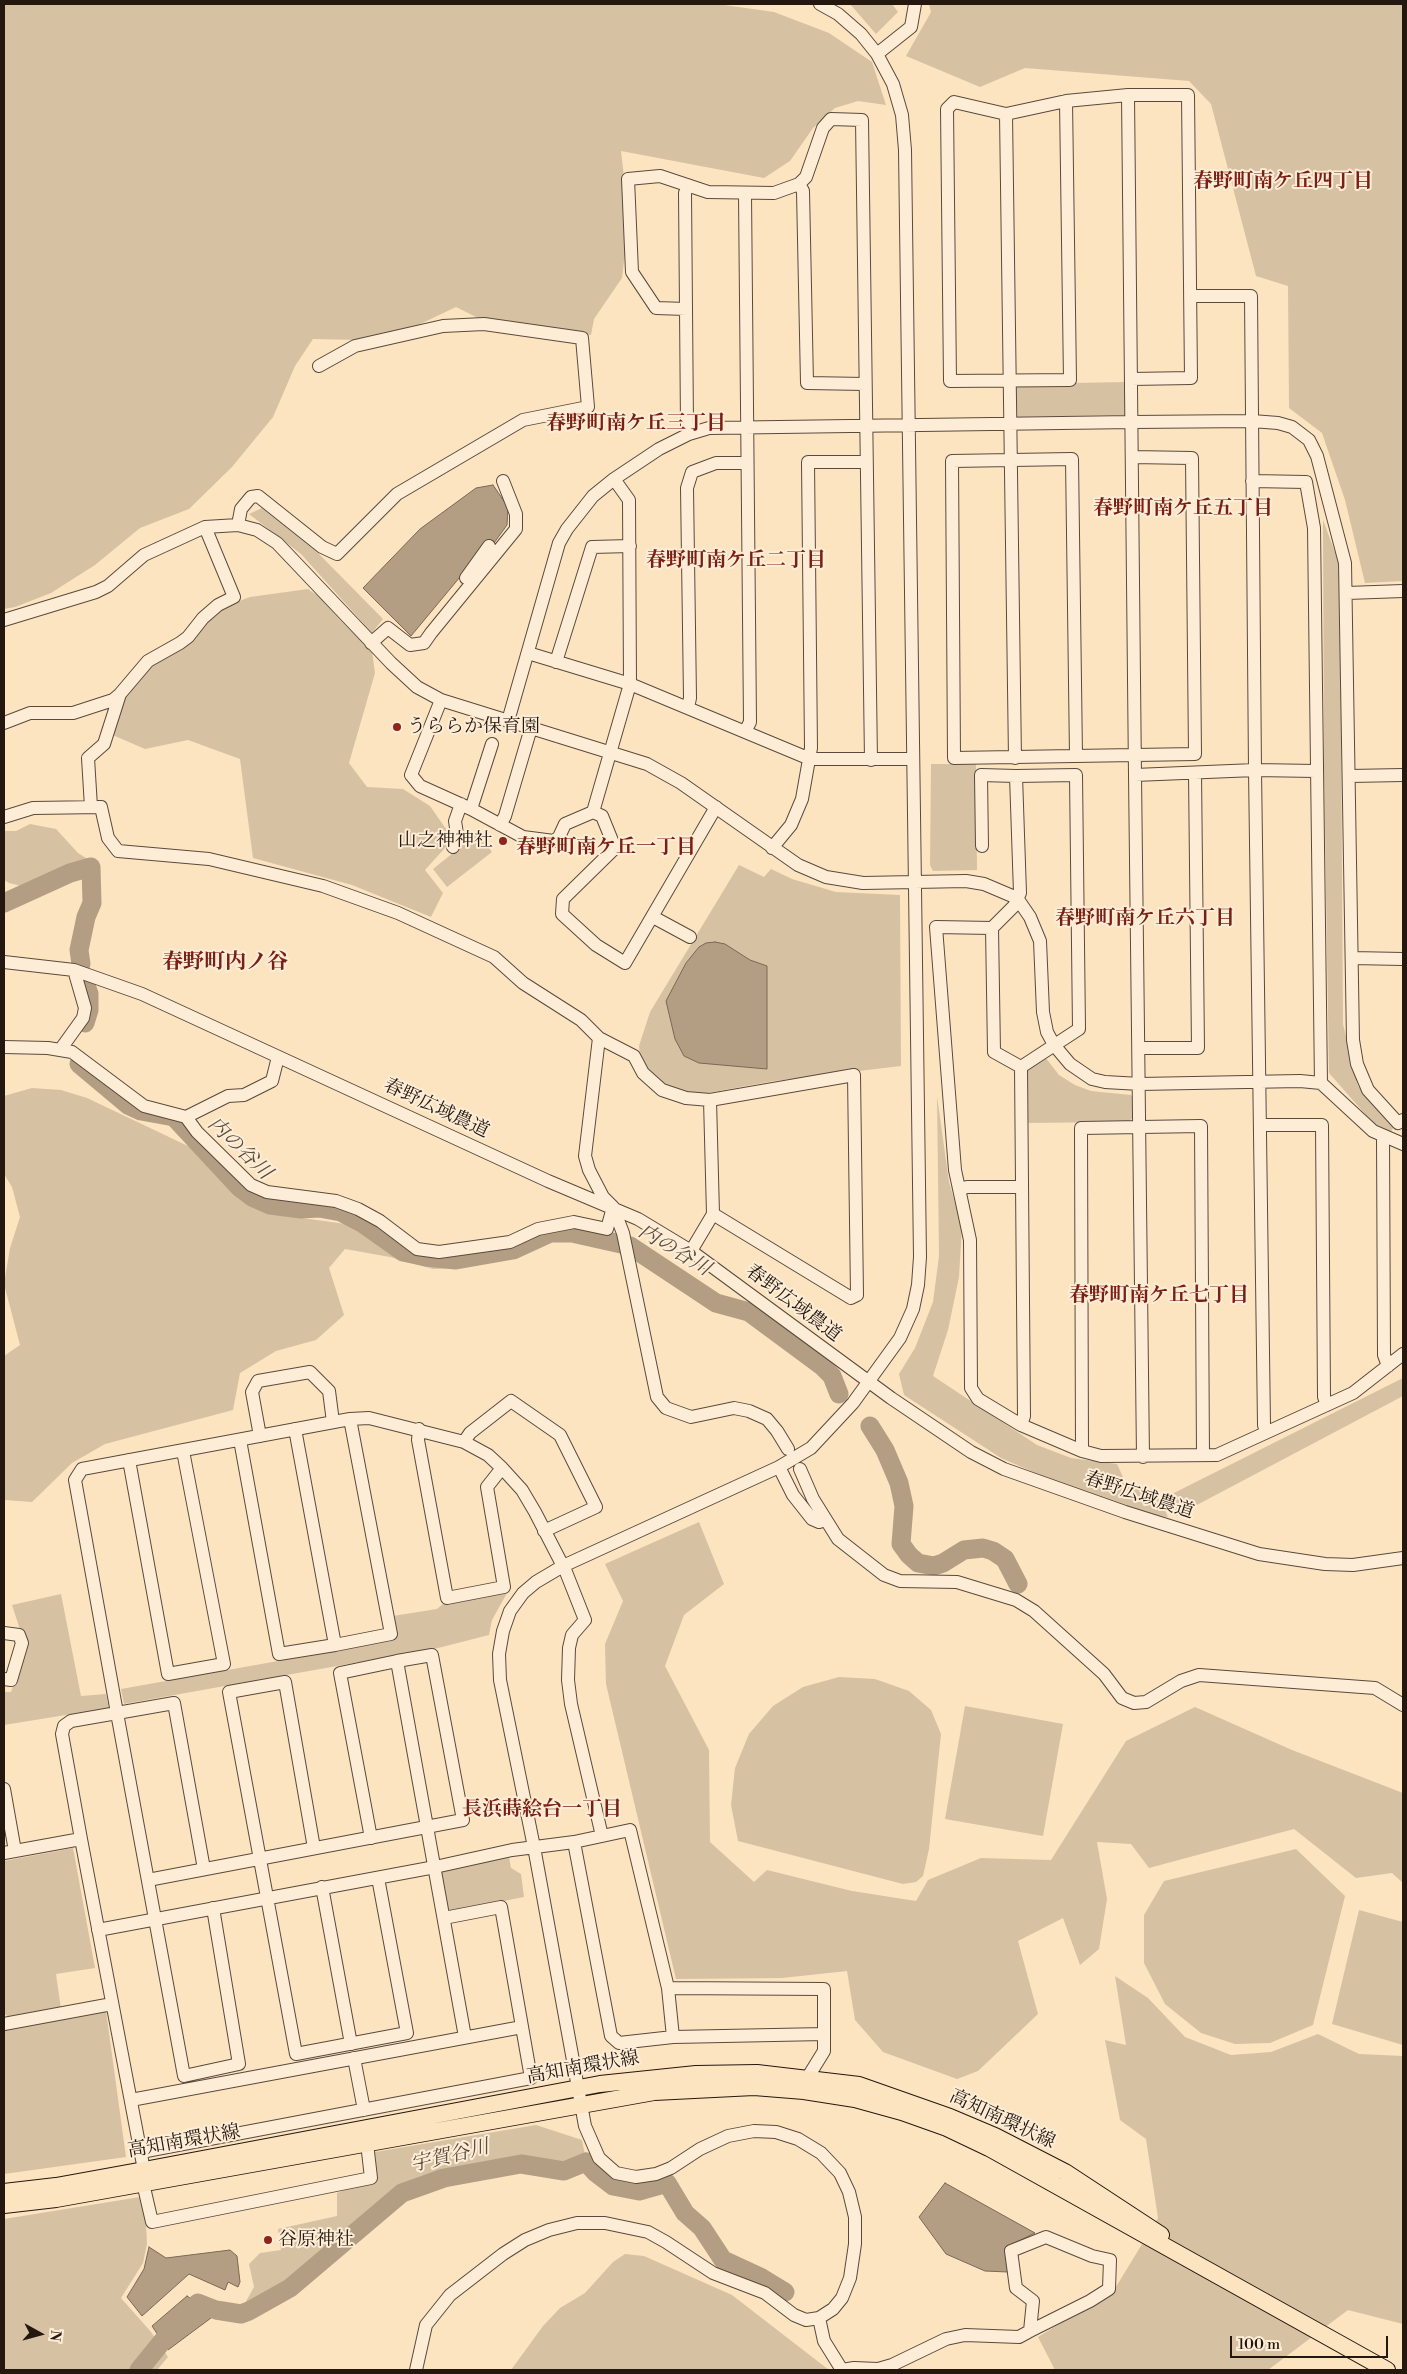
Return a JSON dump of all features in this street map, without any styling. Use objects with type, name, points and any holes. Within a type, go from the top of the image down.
[{"type":"main road","name":"高知南環状線","points":[[4,2205],[56,2199],[144,2177],[578,2088],[654,2077],[757,2073],[808,2077],[859,2085],[904,2099],[995,2136],[1065,2172],[1139,2227]]},
{"type":"main road","name":"高知南環状線","points":[[4,2192],[144,2177],[367,2143],[654,2092],[754,2087],[804,2090],[856,2099],[902,2112],[947,2128],[1139,2227]]},
{"type":"main road","points":[[1139,2227],[1218,2275],[1387,2370]]},
{"type":"street","points":[[416,2370],[426,2325],[450,2295],[503,2254],[525,2240],[549,2230],[577,2223],[605,2223],[648,2232],[713,2273],[765,2293],[794,2314],[806,2320],[819,2318],[833,2309],[842,2298],[850,2278],[855,2217],[849,2192],[840,2173],[822,2153],[798,2139],[776,2132],[754,2131],[728,2136],[700,2149],[671,2168],[656,2174],[636,2177],[616,2173],[599,2158],[585,2126],[534,1846],[500,1680],[499,1654],[503,1631],[510,1612],[519,1599],[536,1582],[562,1566],[779,1467],[811,1448],[853,1403],[900,1338],[913,1309],[918,1285],[920,1257],[912,759],[906,150],[902,115],[898,100],[893,84],[878,54],[861,34],[838,14],[820,4]]},
{"type":"street","points":[[878,54],[911,27],[915,4]]},
{"type":"street","points":[[1128,95],[1144,1457]]},
{"type":"street","points":[[1066,101],[1070,380],[950,381],[948,109],[954,102],[1006,114],[1066,101],[1128,95],[1188,95],[1191,378],[1131,379]]},
{"type":"street","points":[[1006,114],[1012,425],[1015,758]]},
{"type":"street","points":[[686,308],[656,308],[632,272],[628,179],[660,176],[708,192],[774,193],[798,184],[806,177],[823,128],[831,119],[862,120],[871,760]]},
{"type":"street","points":[[798,184],[803,191],[807,383],[865,384]]},
{"type":"street","points":[[688,185],[685,193],[687,425],[689,434]]},
{"type":"street","points":[[744,194],[750,722],[746,732]]},
{"type":"street","points":[[1190,296],[1251,296],[1255,770],[1264,1425],[1266,1432]]},
{"type":"street","points":[[238,525],[241,509],[251,497],[258,496],[322,547],[337,554],[397,494],[523,420],[588,407],[582,338],[484,324],[443,326],[356,346],[319,366]]},
{"type":"street","points":[[508,721],[559,542],[579,511],[593,496],[614,479],[659,449],[689,434],[708,428],[1132,422],[1252,421],[1278,423],[1292,427],[1309,440],[1317,456],[1343,548],[1346,593],[1350,776],[1353,1040],[1357,1064],[1368,1090],[1398,1122],[1403,1120]]},
{"type":"street","points":[[1076,756],[1072,459],[952,461],[954,758],[1015,758],[1195,754],[1192,458],[1132,457]]},
{"type":"street","points":[[772,848],[790,825],[802,799],[810,759],[808,462],[866,462]]},
{"type":"street","points":[[688,708],[690,689],[687,488],[692,472],[716,463],[747,463]]},
{"type":"street","points":[[593,812],[630,684],[629,500],[614,479]]},
{"type":"street","points":[[371,643],[388,628],[410,645],[424,642],[431,634],[516,529],[516,514],[503,481]]},
{"type":"street","points":[[1252,481],[1306,482],[1314,528],[1321,1084]]},
{"type":"street","points":[[4,620],[96,592],[108,586],[144,555],[205,526],[238,525],[257,530],[277,544],[371,643],[417,687],[441,700],[647,764],[681,782],[798,865],[826,877],[863,883],[966,881],[984,884],[1017,898],[1030,917],[1040,941],[1043,1012],[1048,1032],[1054,1045],[1070,1064],[1092,1078],[1105,1082],[1140,1084],[1300,1081],[1321,1084],[1372,1131],[1403,1144]]},
{"type":"street","points":[[4,723],[40,712],[73,713],[113,700],[148,661],[180,644],[188,637],[202,618],[218,605],[234,597],[205,526]]},
{"type":"street","points":[[431,634],[429,630],[489,546]]},
{"type":"street","points":[[556,662],[592,547],[630,546]]},
{"type":"street","points":[[1346,593],[1403,592]]},
{"type":"street","points":[[528,653],[630,684],[810,759],[912,759]]},
{"type":"street","points":[[91,807],[88,758],[104,744],[120,694]]},
{"type":"street","points":[[441,700],[411,775],[420,786],[466,807],[523,837],[554,841],[559,837],[565,824],[593,812],[602,816],[615,848],[563,899],[562,914],[596,945],[625,963],[716,807]]},
{"type":"street","points":[[500,825],[505,816],[531,728]]},
{"type":"street","points":[[453,847],[457,834],[455,821],[466,807],[492,744]]},
{"type":"street","points":[[1135,775],[1255,770],[1316,771]]},
{"type":"street","points":[[1140,1048],[1198,1048],[1195,773]]},
{"type":"street","points":[[982,846],[981,775],[1076,775],[1079,1028],[1021,1067]]},
{"type":"street","points":[[1350,776],[1403,775]]},
{"type":"street","points":[[1016,776],[1020,893],[1014,906],[992,928],[936,928],[955,1170],[970,1240],[971,1388],[978,1399],[1021,1425],[1082,1451],[1101,1456],[1217,1455],[1353,1393],[1403,1354]]},
{"type":"street","points":[[4,817],[32,808],[101,807],[108,838],[118,851],[209,859],[313,884],[398,913],[494,957],[523,983],[581,1020],[599,1038],[634,1056],[643,1073],[662,1090],[686,1098],[710,1100],[854,1075],[857,1296],[851,1298],[713,1214]]},
{"type":"street","points":[[653,917],[690,937]]},
{"type":"street","points":[[992,928],[994,1052],[1021,1067]]},
{"type":"street","points":[[1352,958],[1403,958]]},
{"type":"street","name":"春野広域農道","points":[[4,962],[74,970],[142,994],[548,1181],[613,1207],[691,1251],[868,1382],[971,1452],[1004,1469],[1125,1512],[1259,1554],[1325,1564],[1353,1564],[1403,1558]]},
{"type":"street","points":[[66,1051],[83,1018],[85,1008],[74,970]]},
{"type":"street","points":[[599,1038],[585,1156],[589,1170],[603,1197],[613,1207],[622,1233],[628,1253],[658,1397],[666,1408],[691,1417],[734,1408],[749,1410],[767,1420],[778,1431],[788,1449]]},
{"type":"street","points":[[4,1047],[66,1051],[144,1106],[186,1117],[197,1132],[252,1185],[267,1192],[336,1201],[358,1208],[380,1221],[417,1248],[439,1252],[510,1242],[538,1229],[574,1222],[607,1229],[613,1207]]},
{"type":"street","points":[[186,1117],[228,1096],[244,1095],[272,1081],[278,1056]]},
{"type":"street","points":[[1021,1067],[1024,1416],[1021,1425]]},
{"type":"street","points":[[691,1251],[713,1214],[710,1100]]},
{"type":"street","points":[[1261,1125],[1322,1125],[1324,1397],[1327,1405]]},
{"type":"street","points":[[1082,1451],[1081,1128],[1201,1126],[1203,1456]]},
{"type":"street","points":[[1383,1136],[1384,1356],[1388,1366]]},
{"type":"street","points":[[960,1189],[967,1186],[1021,1187]]},
{"type":"street","points":[[260,1436],[252,1392],[258,1381],[310,1372],[328,1391],[334,1422]]},
{"type":"street","points":[[464,1442],[470,1433],[511,1401],[560,1435],[596,1507],[544,1531]]},
{"type":"street","points":[[213,1908],[239,2064],[184,2076],[75,1480],[82,1469],[350,1419],[369,1418],[464,1442],[488,1455],[522,1490],[562,1566],[585,1620],[572,1635],[569,1648],[568,1680],[571,1704],[602,1836]]},
{"type":"street","points":[[240,1440],[279,1654],[335,1645],[391,1634],[350,1419]]},
{"type":"street","points":[[295,1429],[335,1645]]},
{"type":"street","points":[[418,1429],[418,1440],[447,1598],[504,1587],[487,1487],[502,1468]]},
{"type":"street","points":[[129,1460],[168,1674],[224,1664],[183,1451]]},
{"type":"street","points":[[779,1467],[793,1495],[812,1519],[819,1522],[825,1520]]},
{"type":"street","points":[[800,1469],[813,1499],[838,1539],[884,1576],[900,1581],[957,1582],[1016,1600],[1028,1608],[1104,1674],[1122,1698],[1134,1703],[1146,1702],[1181,1681],[1199,1675],[1374,1688],[1403,1705]]},
{"type":"street","points":[[4,1633],[19,1635],[22,1642],[10,1680],[4,1679]]},
{"type":"street","points":[[148,1880],[260,1860],[463,1820],[432,1655],[340,1673],[371,1838]]},
{"type":"street","points":[[397,1661],[465,2037]]},
{"type":"street","points":[[314,1848],[285,1682],[229,1692],[296,2054],[407,2033],[378,1878]]},
{"type":"street","points":[[204,1869],[174,1703],[71,1721],[64,1726],[62,1734],[152,2222],[371,2178],[367,2143]]},
{"type":"street","points":[[4,1789],[9,1852],[81,1839]]},
{"type":"street","points":[[98,1930],[378,1878],[534,1846],[574,1842],[630,1830],[668,1988],[673,2037]]},
{"type":"street","points":[[574,1842],[611,2036],[619,2043],[673,2037],[824,2034]]},
{"type":"street","points":[[322,1888],[351,2044]]},
{"type":"street","points":[[140,2152],[532,2078],[502,1907],[444,1918]]},
{"type":"street","points":[[668,1988],[824,1989],[824,2051],[808,2077]]},
{"type":"street","points":[[4,2024],[112,2004]]},
{"type":"street","points":[[131,2100],[522,2027]]},
{"type":"street","points":[[354,2058],[364,2110]]},
{"type":"street","points":[[819,2318],[824,2341],[842,2370],[854,2368],[878,2369],[946,2339],[965,2335],[1019,2337],[1109,2289],[1110,2260],[1092,2256],[1046,2237],[1011,2251],[1016,2288],[1033,2301],[1030,2331]]},
{"type":"shaded area","points":[[4,4],[717,4],[774,12],[829,33],[872,62],[886,105],[858,101],[835,108],[813,128],[790,161],[764,178],[621,151],[629,220],[622,278],[594,319],[591,335],[480,319],[456,307],[414,327],[360,340],[313,339],[295,366],[273,417],[232,467],[189,509],[140,528],[95,565],[51,593],[15,607],[4,609]]},
{"type":"shaded area","points":[[850,4],[892,4],[898,12],[876,34]]},
{"type":"shaded area","points":[[929,4],[1403,4],[1403,581],[1365,583],[1345,500],[1322,433],[1289,408],[1288,286],[1256,276],[1211,104],[1189,81],[1025,68],[980,87],[906,56],[931,12]]},
{"type":"shaded area","points":[[1127,382],[1127,415],[1017,417],[1016,384]]},
{"type":"shaded area","points":[[493,485],[508,507],[507,525],[494,543],[489,542],[411,636],[363,588],[420,529],[476,488]]},
{"type":"shaded area","points":[[262,508],[318,553],[383,619],[372,633],[301,554],[249,514]]},
{"type":"shaded area","points":[[1323,520],[1340,566],[1343,1024],[1358,1086],[1394,1126],[1391,1132],[1373,1123],[1329,1073],[1324,771]]},
{"type":"shaded area","points":[[308,589],[321,598],[339,619],[372,651],[375,673],[349,763],[367,787],[403,789],[430,806],[453,839],[425,870],[443,893],[431,917],[352,885],[253,858],[240,759],[188,740],[145,749],[108,733],[117,706],[141,673],[220,608],[250,597]]},
{"type":"shaded area","points":[[931,764],[976,764],[977,870],[933,871],[930,865]]},
{"type":"shaded area","points":[[30,824],[56,829],[78,853],[94,863],[77,867],[45,884],[29,888],[4,880],[4,831],[16,831]]},
{"type":"shaded area","points":[[478,833],[492,852],[447,887],[433,869]]},
{"type":"shaded area","points":[[739,865],[764,877],[771,869],[792,879],[836,892],[900,895],[901,1066],[774,1081],[691,1096],[659,1083],[640,1060],[639,1046],[650,1012]]},
{"type":"shaded area","points":[[706,943],[725,944],[750,960],[767,966],[767,1069],[699,1063],[684,1056],[675,1039],[666,1001],[686,963],[699,947]]},
{"type":"shaded area","points":[[1045,1057],[1059,1075],[1075,1085],[1091,1091],[1131,1095],[1135,1101],[1134,1117],[1128,1122],[1024,1123],[1025,1070]]},
{"type":"shaded area","points":[[32,1088],[61,1090],[87,1098],[190,1147],[214,1160],[237,1193],[266,1213],[360,1226],[413,1244],[460,1251],[464,1268],[433,1269],[390,1257],[345,1249],[329,1268],[344,1315],[316,1340],[276,1351],[240,1373],[233,1410],[105,1444],[72,1463],[32,1502],[5,1500],[4,1356],[20,1345],[4,1284],[10,1248],[20,1217],[12,1187],[4,1174],[4,1096]]},
{"type":"shaded area","points":[[937,1096],[949,1182],[962,1227],[959,1277],[948,1330],[933,1376],[1037,1445],[1071,1458],[1117,1464],[1127,1486],[1155,1490],[1160,1500],[1403,1378],[1403,1396],[1176,1516],[1161,1501],[1168,1517],[1158,1516],[1063,1485],[1001,1458],[904,1395],[899,1374],[915,1348],[933,1302],[939,1256]]},
{"type":"shaded area","points":[[699,1522],[724,1584],[684,1615],[665,1666],[709,1750],[710,1842],[754,1882],[767,1870],[852,1891],[916,1901],[928,1880],[981,1858],[1051,1860],[1126,1741],[1195,1707],[1292,1750],[1403,1793],[1403,1883],[1392,1873],[1356,1878],[1294,1829],[1149,1868],[1131,1844],[1097,1842],[1107,1899],[1099,1949],[1080,1965],[1063,1918],[1018,1941],[1038,2014],[978,2071],[957,2079],[883,2052],[855,2020],[847,1971],[782,1978],[676,1979],[606,1684],[605,1644],[623,1601],[605,1564]]},
{"type":"shaded area","points":[[505,1589],[507,1593],[492,1620],[489,1635],[438,1648],[124,1704],[121,1689],[396,1640],[393,1616],[437,1609],[444,1603]]},
{"type":"shaded area","points":[[61,1594],[81,1696],[106,1694],[109,1708],[4,1725],[4,1692],[11,1692],[26,1648],[12,1605]]},
{"type":"shaded area","points":[[839,1677],[875,1679],[909,1691],[931,1710],[941,1734],[929,1849],[923,1876],[916,1882],[903,1884],[738,1841],[731,1805],[735,1768],[749,1734],[773,1706],[803,1687]]},
{"type":"shaded area","points":[[965,1706],[1063,1724],[1043,1836],[945,1819]]},
{"type":"shaded area","points":[[73,1848],[95,1968],[56,1974],[61,2009],[13,2019],[4,2014],[4,1861]]},
{"type":"shaded area","points":[[1296,1849],[1345,1896],[1313,2025],[1270,2043],[1235,2044],[1201,2033],[1165,2004],[1144,1963],[1144,1915],[1164,1881]]},
{"type":"shaded area","points":[[509,1857],[511,1868],[521,1874],[524,1897],[447,1912],[439,1870]]},
{"type":"shaded area","points":[[1359,1910],[1403,1922],[1403,2045],[1332,2024]]},
{"type":"shaded area","points":[[1115,1976],[1148,1998],[1185,2037],[1231,2055],[1271,2052],[1318,2034],[1359,2054],[1403,2056],[1403,2324],[1348,2310],[1268,2370],[1055,2370],[1038,2337],[1114,2290],[1158,2218],[1146,2139],[1120,2120],[1105,2040],[1126,2045]]},
{"type":"shaded area","points":[[106,2011],[126,2157],[4,2174],[4,2029]]},
{"type":"shaded area","points":[[536,2125],[582,2140],[586,2160],[562,2166],[530,2159],[439,2174],[398,2189],[351,2233],[292,2280],[250,2305],[244,2305],[254,2287],[249,2264],[260,2253],[281,2250],[278,2229],[337,2216],[337,2193],[377,2177],[375,2152]]},
{"type":"shaded area","points":[[945,2183],[1035,2233],[1006,2247],[1008,2272],[985,2271],[946,2254],[919,2217]]},
{"type":"shaded area","points":[[140,2197],[146,2223],[147,2244],[143,2263],[121,2298],[151,2332],[168,2357],[157,2370],[4,2370],[4,2219]]},
{"type":"shaded area","points":[[149,2247],[166,2258],[230,2250],[237,2256],[240,2282],[238,2287],[228,2282],[225,2290],[189,2274],[142,2316],[127,2297],[144,2269]]},
{"type":"shaded area","points":[[625,2254],[644,2256],[732,2295],[829,2370],[511,2370],[543,2326],[560,2308],[585,2293],[613,2262]]},
{"type":"shaded area","points":[[187,2296],[215,2315],[168,2350],[152,2326]]},
{"type":"waterway","name":"内の谷川","points":[[4,903],[70,873],[91,867],[92,903],[86,917],[79,950],[81,964]]},
{"type":"waterway","name":"内の谷川","points":[[83,977],[89,994],[89,1010],[85,1023]]},
{"type":"waterway","name":"内の谷川","points":[[79,1064],[128,1105],[141,1111],[174,1117],[240,1188],[252,1197],[270,1205],[301,1209],[319,1208],[341,1212],[362,1223],[403,1252],[426,1257],[456,1260],[513,1250],[550,1233],[572,1233],[630,1246],[716,1303],[749,1312],[822,1366],[832,1376],[839,1394]]},
{"type":"waterway","name":"内の谷川","points":[[870,1426],[885,1450],[899,1483],[904,1506],[901,1544],[909,1555],[918,1563],[934,1566],[943,1563],[964,1550],[983,1548],[993,1551],[1005,1559],[1018,1584]]},
{"type":"waterway","name":"宇賀谷川","points":[[139,2370],[183,2316],[198,2303],[216,2310],[241,2314],[249,2311],[290,2288],[402,2193],[444,2178],[521,2164],[564,2171],[586,2162],[596,2173],[613,2186],[639,2191],[667,2183],[685,2213],[702,2228],[723,2260],[762,2278],[785,2292]]},
{"type":"place","name":"うららか保育園","points":[[397,727]]},
{"type":"place","name":"山之神神社","points":[[503,841]]},
{"type":"place","name":"谷原神社","points":[[268,2240]]},
{"type":"district","name":"春野町南ケ丘四丁目","points":[[1283,182]]},
{"type":"district","name":"春野町南ケ丘三丁目","points":[[636,424]]},
{"type":"district","name":"春野町南ケ丘五丁目","points":[[1183,509]]},
{"type":"district","name":"春野町南ケ丘二丁目","points":[[736,561]]},
{"type":"district","name":"春野町南ケ丘一丁目","points":[[606,848]]},
{"type":"district","name":"春野町南ケ丘六丁目","points":[[1145,919]]},
{"type":"district","name":"春野町内ノ谷","points":[[225,963]]},
{"type":"district","name":"春野町南ケ丘七丁目","points":[[1159,1296]]},
{"type":"district","name":"長浜蒔絵台一丁目","points":[[542,1810]]}]
